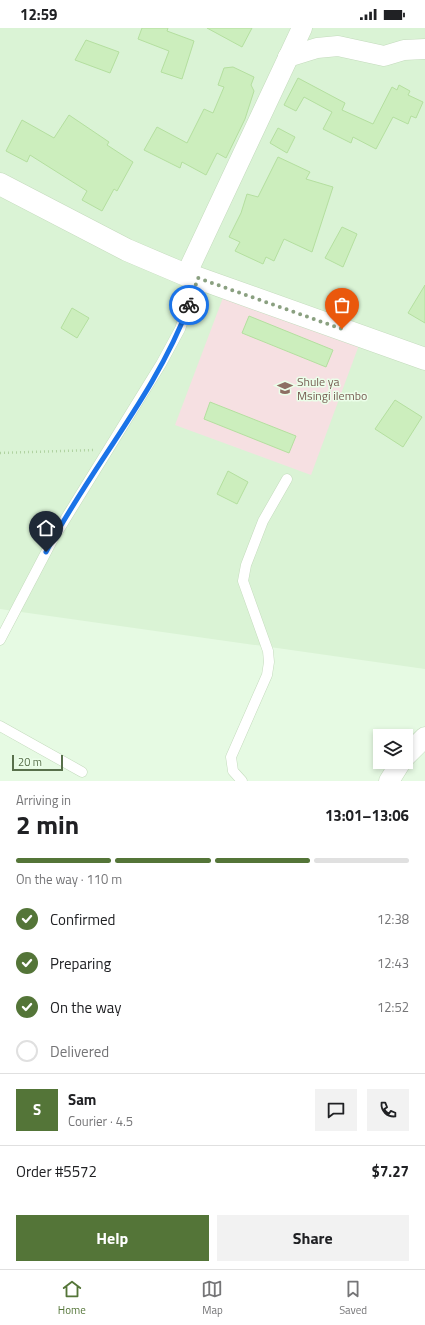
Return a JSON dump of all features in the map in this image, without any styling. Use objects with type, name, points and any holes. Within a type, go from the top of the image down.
[{"type":"street","points":[[192,276],[302,28]]},
{"type":"street","points":[[288,57],[317,48],[338,46],[384,56],[404,50],[425,49]]},
{"type":"street","points":[[0,184],[127,250],[192,276],[425,359]]},
{"type":"street","points":[[413,749],[425,737]]},
{"type":"street","points":[[389,781],[397,769]]},
{"type":"lane","points":[[0,640],[53,539],[153,377],[180,329],[192,276]]},
{"type":"lane","points":[[242,781],[233,771],[232,757],[267,675],[269,662],[268,651],[243,580],[246,565],[263,521],[287,479]]},
{"type":"lane","points":[[0,726],[82,772]]},
{"type":"path","points":[[0,453],[109,449]]},
{"type":"shaded area","points":[[0,28],[425,28],[425,669],[0,609]]},
{"type":"shaded area","points":[[224,295],[359,345],[311,475],[175,425]]},
{"type":"building","points":[[142,28],[168,28],[167,31],[194,41],[182,79],[161,72],[169,51],[138,39]]},
{"type":"building","points":[[207,28],[252,28],[242,47]]},
{"type":"building","points":[[86,40],[119,52],[110,73],[75,60]]},
{"type":"building","points":[[233,67],[254,77],[251,85],[254,91],[245,119],[226,158],[217,153],[206,175],[182,162],[180,168],[144,150],[157,127],[187,143],[204,109],[213,113],[224,87],[218,85],[224,68]]},
{"type":"building","points":[[298,78],[345,103],[342,110],[373,124],[392,87],[397,90],[399,85],[410,91],[408,95],[423,102],[416,118],[411,116],[408,124],[393,117],[376,149],[353,137],[351,143],[323,129],[332,112],[304,97],[296,111],[284,105]]},
{"type":"building","points":[[69,115],[109,142],[107,145],[133,162],[117,191],[114,189],[102,211],[82,200],[87,191],[30,155],[27,162],[6,151],[22,120],[54,138]]},
{"type":"building","points":[[278,128],[295,137],[287,153],[270,143]]},
{"type":"building","points":[[278,157],[310,172],[306,179],[333,187],[312,252],[284,239],[274,261],[266,257],[263,264],[235,251],[240,242],[229,237],[241,213],[247,194],[258,197]]},
{"type":"building","points":[[342,227],[357,234],[343,267],[325,258]]},
{"type":"building","points":[[425,285],[425,323],[408,313]]},
{"type":"building","points":[[72,308],[89,318],[77,338],[61,328]]},
{"type":"building","points":[[249,316],[333,350],[326,367],[242,333]]},
{"type":"building","points":[[395,400],[422,417],[403,447],[375,429]]},
{"type":"building","points":[[210,402],[296,436],[289,453],[204,419]]},
{"type":"building","points":[[228,471],[248,482],[237,504],[217,494]]},
{"type":"way so far","points":[[189,305],[198,278],[342,329]]},
{"type":"place","name":"Shule ya Msingi ilembo","points":[[285,388]]},
{"type":"route","points":[[46,552],[161,364],[180,329],[189,305]]}]
